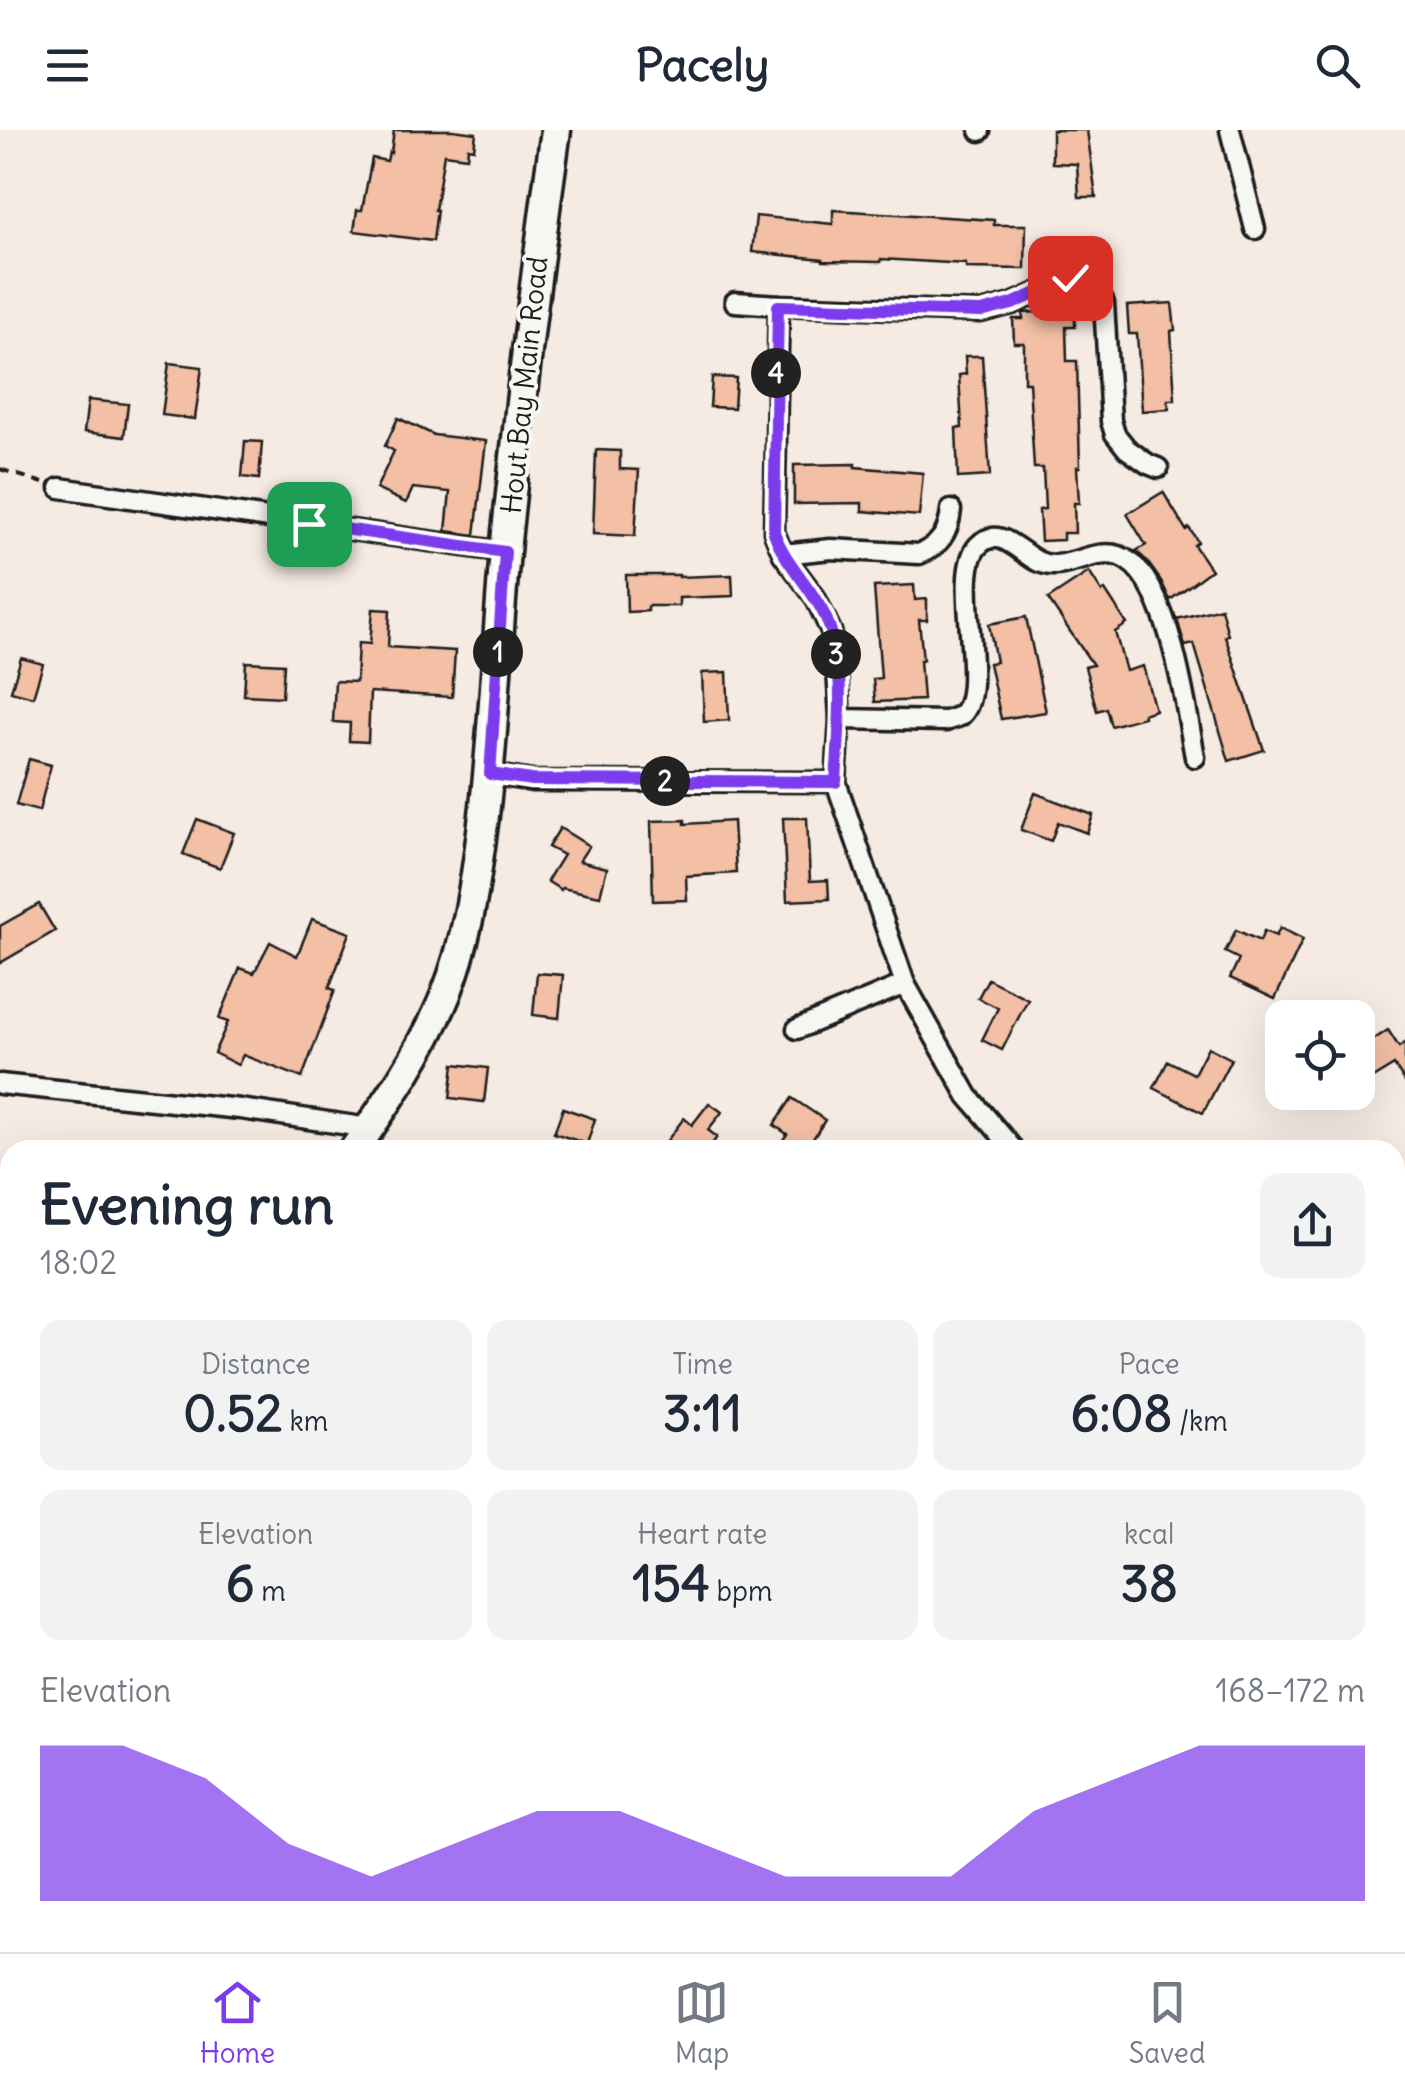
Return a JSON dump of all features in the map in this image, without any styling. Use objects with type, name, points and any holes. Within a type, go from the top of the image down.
[{"type":"main road","name":"Hout Bay Main Road","points":[[361,1139],[400,1085],[432,1028],[448,991],[471,912],[490,774],[505,552],[556,130]]},
{"type":"street","points":[[1230,130],[1255,229]]},
{"type":"street","points":[[735,302],[981,312],[1012,304],[1070,278],[1088,281],[1095,285],[1104,303],[1109,410],[1116,434],[1128,449],[1158,468]]},
{"type":"street","points":[[778,306],[774,532],[783,554],[815,597],[831,631],[840,719],[836,782],[905,984],[968,1096],[1005,1140]]},
{"type":"street","points":[[60,488],[505,552]]},
{"type":"street","points":[[783,554],[832,549],[919,554],[940,541],[951,510]]},
{"type":"street","points":[[840,719],[946,721],[960,716],[973,686],[969,620],[972,555],[981,542],[994,538],[1006,540],[1047,565],[1105,555],[1118,556],[1138,571],[1160,605],[1169,629],[1195,756]]},
{"type":"street","points":[[490,774],[532,780],[836,782]]},
{"type":"street","points":[[797,1029],[905,984]]},
{"type":"street","points":[[0,1084],[240,1109],[361,1139]]},
{"type":"path","points":[[0,469],[60,488]]},
{"type":"building","points":[[394,130],[476,133],[474,149],[468,148],[467,157],[444,154],[433,241],[354,231],[372,158],[387,161]]},
{"type":"building","points":[[1052,130],[1087,130],[1096,197],[1079,197],[1077,164],[1052,163]]},
{"type":"building","points":[[833,210],[1026,225],[1025,269],[966,268],[966,264],[881,259],[823,261],[752,252],[756,216],[833,224]]},
{"type":"building","points":[[1172,303],[1175,400],[1168,400],[1169,409],[1142,411],[1137,334],[1129,334],[1127,306]]},
{"type":"building","points":[[1075,304],[1075,327],[1066,327],[1067,361],[1077,361],[1080,467],[1079,503],[1074,503],[1075,533],[1063,533],[1063,540],[1041,541],[1039,510],[1045,509],[1043,468],[1034,468],[1029,382],[1024,382],[1024,343],[1014,343],[1013,319],[1023,319],[1023,313],[1037,312],[1042,305]]},
{"type":"building","points":[[965,356],[982,356],[990,476],[958,478],[956,428],[962,428],[959,375],[966,374]]},
{"type":"building","points":[[169,363],[202,367],[195,419],[162,415]]},
{"type":"building","points":[[712,377],[736,378],[734,408],[710,407]]},
{"type":"building","points":[[88,400],[128,404],[124,437],[84,432]]},
{"type":"building","points":[[398,418],[434,435],[486,441],[475,535],[446,531],[450,492],[413,488],[406,503],[376,489],[394,451],[385,446]]},
{"type":"building","points":[[245,441],[262,442],[259,479],[242,477]]},
{"type":"building","points":[[596,450],[620,451],[620,469],[639,470],[635,536],[593,534]]},
{"type":"building","points":[[855,464],[923,473],[919,516],[862,511],[862,503],[794,504],[794,465]]},
{"type":"building","points":[[1163,492],[1198,542],[1194,545],[1211,570],[1170,600],[1161,581],[1136,551],[1146,545],[1127,514]]},
{"type":"building","points":[[1089,572],[1127,624],[1115,632],[1126,671],[1143,666],[1155,710],[1111,726],[1106,708],[1097,711],[1085,667],[1093,665],[1048,599]]},
{"type":"building","points":[[626,575],[732,575],[733,596],[679,598],[679,606],[648,606],[648,611],[627,612]]},
{"type":"building","points":[[914,585],[915,600],[927,599],[927,620],[919,620],[923,700],[875,702],[873,679],[881,678],[874,587]]},
{"type":"building","points":[[1221,608],[1228,635],[1225,636],[1264,750],[1229,761],[1194,644],[1185,646],[1177,619]]},
{"type":"building","points":[[373,609],[390,610],[388,647],[455,651],[452,697],[370,692],[368,742],[349,741],[350,723],[333,722],[335,681],[356,682],[358,643],[370,644]]},
{"type":"building","points":[[1026,617],[1046,712],[1001,719],[989,663],[996,662],[989,624]]},
{"type":"building","points":[[21,658],[43,664],[33,697],[11,691]]},
{"type":"building","points":[[246,662],[284,664],[282,697],[244,695]]},
{"type":"building","points":[[727,672],[729,720],[704,722],[702,673]]},
{"type":"building","points":[[29,759],[51,765],[39,811],[16,805]]},
{"type":"building","points":[[1035,793],[1093,815],[1087,833],[1058,822],[1051,841],[1021,830]]},
{"type":"building","points":[[783,818],[807,818],[810,881],[828,880],[829,899],[787,901]]},
{"type":"building","points":[[197,819],[234,833],[220,868],[183,854]]},
{"type":"building","points":[[685,820],[685,824],[733,821],[736,873],[686,876],[687,900],[653,901],[651,821]]},
{"type":"building","points":[[560,828],[589,846],[579,861],[607,868],[600,896],[561,890],[547,881],[563,855],[548,847]]},
{"type":"building","points":[[39,904],[55,931],[0,963],[0,926]]},
{"type":"building","points":[[312,919],[350,933],[329,988],[335,990],[302,1078],[243,1055],[238,1065],[214,1053],[228,1022],[219,1019],[240,968],[254,973],[270,942],[297,956]]},
{"type":"building","points":[[1280,928],[1303,939],[1275,999],[1230,978],[1239,959],[1225,952],[1236,930],[1260,941],[1264,931],[1276,936]]},
{"type":"building","points":[[537,973],[563,975],[559,1018],[533,1015]]},
{"type":"building","points":[[988,979],[1028,999],[1002,1050],[982,1040],[998,1008],[978,998]]},
{"type":"building","points":[[1388,1030],[1399,1047],[1405,1043],[1405,1082],[1394,1065],[1375,1077],[1375,1039]]},
{"type":"building","points":[[1208,1047],[1231,1059],[1203,1113],[1154,1088],[1168,1061],[1194,1074]]},
{"type":"building","points":[[454,1064],[488,1068],[484,1102],[450,1098]]},
{"type":"building","points":[[792,1098],[825,1120],[812,1140],[783,1140],[787,1134],[774,1125]]},
{"type":"building","points":[[709,1103],[722,1112],[708,1130],[717,1137],[715,1140],[668,1140],[684,1118],[692,1125]]},
{"type":"building","points":[[563,1108],[595,1119],[588,1140],[554,1133]]},
{"type":"route","points":[[309,524],[505,552],[490,774],[532,780],[836,782],[840,719],[831,631],[815,597],[783,554],[774,532],[778,306],[981,312],[1012,304],[1070,278]]}]
